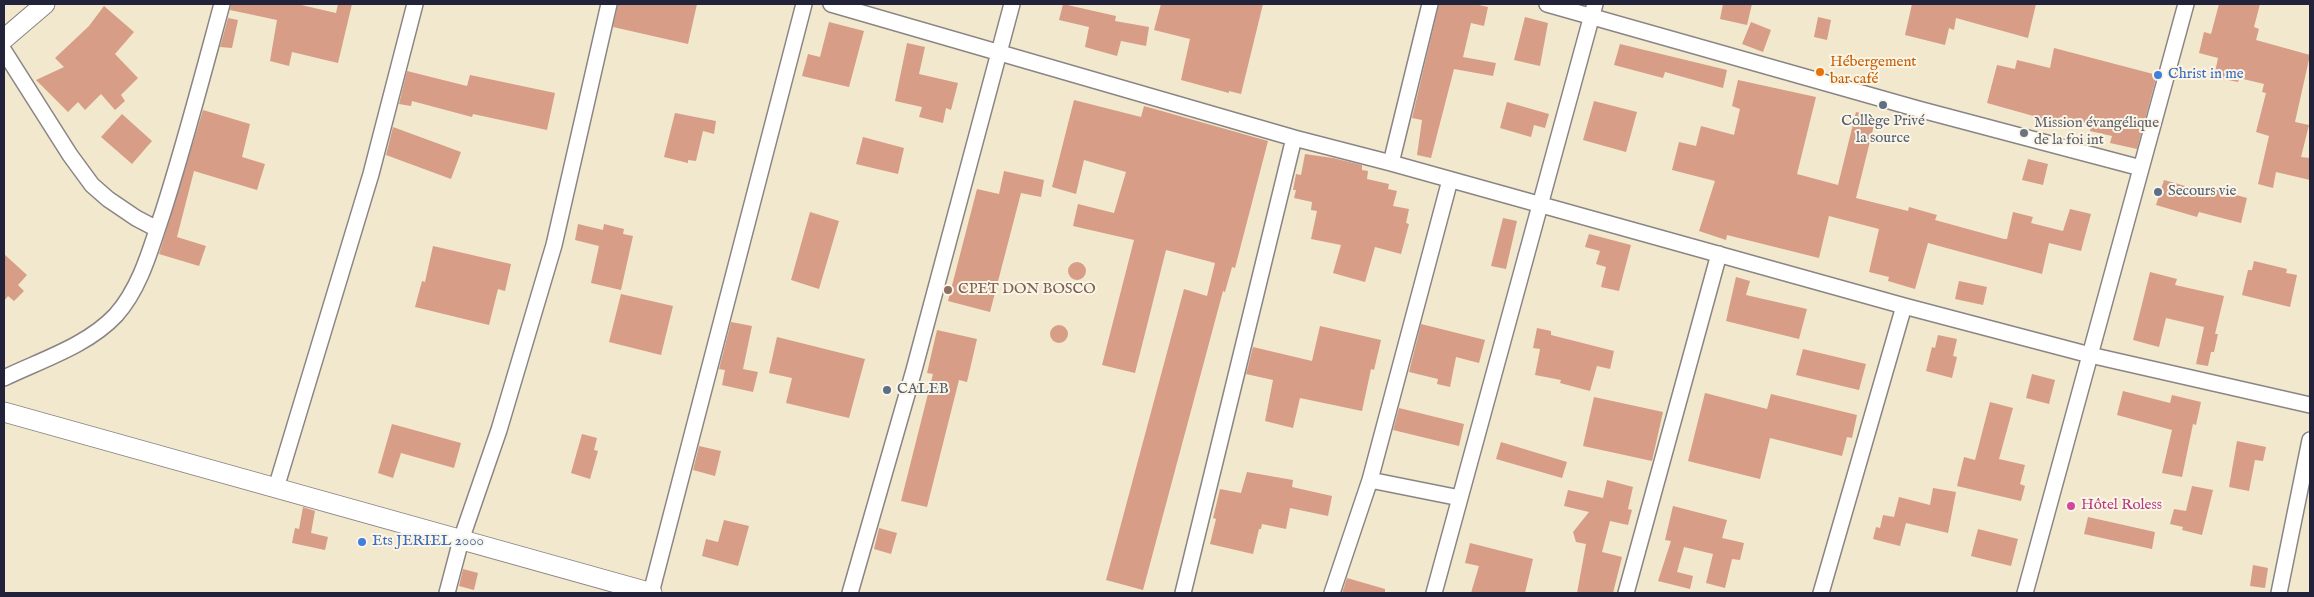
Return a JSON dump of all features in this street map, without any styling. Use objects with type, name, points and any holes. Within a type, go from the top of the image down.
[{"type":"street","points":[[4,39],[45,4]]},
{"type":"street","points":[[4,378],[68,348],[97,331],[116,314],[135,287],[157,229],[178,162],[222,4]]},
{"type":"street","points":[[276,488],[371,174],[415,4]]},
{"type":"street","points":[[446,593],[461,540],[499,430],[554,245],[609,4]]},
{"type":"street","points":[[4,412],[644,592],[804,4]]},
{"type":"street","points":[[831,4],[1294,138],[1391,163],[1904,306],[2090,355],[2310,405]]},
{"type":"street","points":[[850,593],[914,370],[1012,4]]},
{"type":"street","points":[[1391,163],[1430,4]]},
{"type":"street","points":[[1547,4],[1594,10],[1918,109],[2141,168]]},
{"type":"street","points":[[2025,593],[2186,4]]},
{"type":"street","points":[[1434,593],[1594,10]]},
{"type":"street","points":[[4,51],[70,155],[92,184],[108,199],[136,218],[157,229]]},
{"type":"street","points":[[1183,593],[1294,138]]},
{"type":"street","points":[[1332,593],[1370,480],[1450,180]]},
{"type":"street","points":[[1626,593],[1719,254]]},
{"type":"street","points":[[1821,593],[1904,306]]},
{"type":"street","points":[[2279,593],[2310,440]]},
{"type":"street","points":[[1370,480],[1460,498]]},
{"type":"building","points":[[231,4],[297,4],[336,13],[338,4],[352,4],[338,63],[292,52],[289,66],[270,61],[277,20],[230,10]]},
{"type":"building","points":[[618,4],[697,4],[688,44],[613,27]]},
{"type":"building","points":[[1063,4],[1116,16],[1115,21],[1149,27],[1146,46],[1121,41],[1117,56],[1085,47],[1089,27],[1059,20]]},
{"type":"building","points":[[1161,4],[1263,4],[1241,94],[1229,91],[1229,93],[1181,80],[1190,39],[1154,30]]},
{"type":"building","points":[[1439,4],[1474,4],[1488,7],[1484,26],[1471,23],[1463,57],[1496,63],[1493,76],[1454,69],[1431,158],[1417,155],[1422,120],[1412,118]]},
{"type":"building","points":[[1723,4],[1752,4],[1747,25],[1720,19]]},
{"type":"building","points":[[1912,4],[2036,4],[2028,38],[1956,18],[1954,30],[1949,28],[1945,45],[1905,35]]},
{"type":"building","points":[[2219,4],[2260,4],[2254,27],[2259,29],[2256,40],[2310,55],[2295,122],[2309,125],[2301,157],[2310,158],[2310,180],[2276,172],[2273,188],[2258,184],[2269,136],[2256,132],[2266,93],[2262,92],[2264,84],[2239,78],[2238,82],[2214,77],[2218,58],[2199,53],[2204,32],[2211,34]]},
{"type":"building","points":[[104,6],[134,32],[115,54],[138,78],[121,95],[125,101],[115,110],[101,94],[85,110],[78,102],[68,112],[36,80],[64,67],[55,58],[89,26]]},
{"type":"building","points":[[1525,17],[1548,23],[1540,66],[1514,60]]},
{"type":"building","points":[[1818,17],[1831,20],[1827,40],[1814,37]]},
{"type":"building","points":[[228,18],[238,20],[232,48],[220,47]]},
{"type":"building","points":[[829,22],[864,31],[849,87],[802,76],[808,54],[820,57]]},
{"type":"building","points":[[1751,22],[1771,30],[1763,52],[1742,44]]},
{"type":"building","points":[[907,43],[925,47],[919,74],[958,83],[951,110],[946,108],[943,123],[919,117],[922,107],[895,101]]},
{"type":"building","points":[[1620,44],[1727,70],[1723,88],[1665,72],[1663,78],[1614,65]]},
{"type":"building","points":[[2054,48],[2157,75],[2137,149],[2110,143],[2112,136],[2090,131],[2091,124],[2060,117],[2057,127],[2036,122],[2037,117],[1987,103],[1997,65],[2015,69],[2017,60],[2050,68]]},
{"type":"building","points":[[407,71],[467,86],[470,75],[555,93],[547,130],[473,114],[472,117],[412,101],[411,106],[399,104]]},
{"type":"building","points":[[1738,80],[1816,97],[1797,174],[1838,185],[1856,112],[1876,117],[1856,198],[1908,211],[1909,207],[1937,215],[1935,220],[2004,239],[2007,239],[2013,212],[2033,217],[2031,223],[2063,231],[2070,209],[2091,214],[2081,251],[2049,243],[2042,274],[1928,243],[1915,289],[1888,281],[1889,277],[1869,272],[1879,229],[1829,216],[1819,258],[1727,235],[1726,240],[1699,231],[1715,181],[1672,170],[1679,142],[1696,146],[1701,126],[1734,135],[1740,109],[1732,106]]},
{"type":"building","points":[[1074,100],[1141,117],[1144,106],[1268,141],[1235,268],[1232,267],[1225,292],[1223,291],[1143,590],[1106,580],[1184,289],[1207,296],[1215,263],[1166,250],[1135,373],[1102,365],[1134,240],[1073,226],[1078,204],[1114,213],[1126,172],[1084,160],[1076,194],[1052,187]]},
{"type":"building","points":[[1594,101],[1637,112],[1626,152],[1583,140]]},
{"type":"building","points":[[1507,102],[1549,114],[1545,128],[1534,125],[1531,137],[1500,128]]},
{"type":"building","points":[[203,110],[250,124],[242,157],[265,164],[257,190],[194,171],[177,237],[206,246],[199,266],[159,254]]},
{"type":"building","points":[[675,113],[716,121],[714,134],[703,131],[696,161],[688,160],[688,163],[664,157]]},
{"type":"building","points":[[122,114],[152,141],[132,164],[101,137]]},
{"type":"building","points":[[393,127],[461,152],[451,179],[386,155]]},
{"type":"building","points":[[863,137],[904,148],[898,174],[856,164]]},
{"type":"building","points":[[1305,154],[1362,165],[1362,170],[1368,171],[1367,179],[1389,184],[1388,189],[1397,191],[1393,206],[1409,209],[1406,223],[1409,224],[1401,254],[1375,247],[1365,282],[1333,273],[1341,245],[1311,239],[1317,211],[1311,210],[1312,202],[1294,198],[1296,190],[1293,190],[1296,174],[1301,175]]},
{"type":"building","points":[[2028,159],[2048,164],[2043,185],[2022,180]]},
{"type":"building","points":[[1004,171],[1044,180],[1041,197],[1021,193],[990,312],[948,301],[977,189],[999,194]]},
{"type":"building","points":[[2164,180],[2210,193],[2211,188],[2247,198],[2241,223],[2199,212],[2197,217],[2156,205]]},
{"type":"building","points":[[810,212],[839,221],[819,289],[791,280]]},
{"type":"building","points":[[1503,218],[1517,221],[1506,269],[1491,266]]},
{"type":"building","points":[[578,224],[603,230],[604,224],[624,229],[623,234],[633,236],[621,290],[591,283],[599,246],[575,240]]},
{"type":"building","points":[[1589,234],[1631,245],[1619,291],[1601,287],[1606,267],[1596,264],[1600,251],[1585,247]]},
{"type":"building","points":[[433,246],[511,264],[505,291],[498,289],[489,325],[415,307],[422,281],[425,282]]},
{"type":"building","points":[[4,254],[27,275],[18,285],[24,291],[14,301],[8,296],[4,301]]},
{"type":"building","points":[[2254,261],[2287,269],[2286,273],[2297,275],[2290,307],[2242,295],[2248,270],[2252,270]]},
{"type":"building","points":[[1077,262],[1083,265],[1086,271],[1083,277],[1077,280],[1071,277],[1068,271],[1071,265]]},
{"type":"building","points":[[2150,272],[2177,279],[2175,285],[2224,296],[2215,334],[2218,334],[2214,352],[2211,352],[2208,366],[2196,364],[2204,327],[2166,318],[2159,347],[2133,340]]},
{"type":"building","points":[[1736,277],[1750,281],[1746,295],[1807,309],[1799,339],[1726,321]]},
{"type":"building","points":[[1959,281],[1987,287],[1983,305],[1955,299]]},
{"type":"building","points":[[621,294],[673,306],[661,355],[609,342]]},
{"type":"building","points":[[731,322],[752,326],[743,369],[758,372],[753,392],[722,385],[725,370],[719,369]]},
{"type":"building","points":[[1421,324],[1485,340],[1479,363],[1456,357],[1450,387],[1437,384],[1438,379],[1409,372]]},
{"type":"building","points":[[1059,325],[1065,328],[1068,334],[1065,340],[1059,343],[1053,340],[1050,334],[1053,328]]},
{"type":"building","points":[[1320,326],[1381,340],[1374,370],[1371,369],[1362,411],[1300,398],[1293,428],[1265,421],[1273,380],[1246,374],[1253,347],[1312,361]]},
{"type":"building","points":[[1537,328],[1551,331],[1551,335],[1614,351],[1610,369],[1597,366],[1590,391],[1560,383],[1561,380],[1535,375],[1540,349],[1533,348]]},
{"type":"building","points":[[937,330],[977,339],[967,382],[959,380],[927,507],[901,501],[933,374],[927,373]]},
{"type":"building","points":[[1938,335],[1957,339],[1953,356],[1957,357],[1952,378],[1926,371],[1932,347],[1935,348]]},
{"type":"building","points":[[777,337],[865,359],[849,418],[786,403],[792,378],[769,373]]},
{"type":"building","points":[[1803,349],[1866,364],[1859,390],[1796,375]]},
{"type":"building","points":[[2032,374],[2055,380],[2049,404],[2026,398]]},
{"type":"building","points":[[2123,391],[2170,403],[2172,395],[2201,402],[2196,425],[2193,424],[2182,477],[2162,473],[2172,430],[2117,415]]},
{"type":"building","points":[[1705,393],[1767,409],[1771,394],[1857,415],[1852,438],[1847,437],[1842,456],[1770,438],[1760,479],[1688,461]]},
{"type":"building","points":[[1594,397],[1663,412],[1652,461],[1583,446]]},
{"type":"building","points":[[1990,402],[2013,408],[1999,459],[2025,465],[2020,484],[2025,486],[2021,501],[1957,486],[1964,457],[1975,460]]},
{"type":"building","points":[[1399,408],[1464,424],[1459,446],[1393,430]]},
{"type":"building","points":[[392,424],[461,443],[454,468],[401,453],[393,478],[378,473]]},
{"type":"building","points":[[582,434],[597,438],[594,450],[598,451],[590,479],[571,473]]},
{"type":"building","points":[[2237,441],[2266,447],[2263,461],[2255,460],[2249,491],[2229,487]]},
{"type":"building","points":[[1501,442],[1567,462],[1562,478],[1496,459]]},
{"type":"building","points":[[699,446],[721,451],[715,476],[693,470]]},
{"type":"building","points":[[1247,472],[1293,480],[1292,487],[1332,496],[1328,516],[1290,508],[1286,529],[1262,524],[1253,554],[1210,544],[1216,519],[1213,518],[1220,489],[1241,493]]},
{"type":"building","points":[[1607,480],[1633,487],[1628,509],[1632,510],[1628,525],[1610,521],[1602,552],[1622,557],[1613,593],[1577,593],[1586,544],[1576,542],[1573,532],[1589,512],[1564,506],[1568,490],[1603,498]]},
{"type":"building","points":[[2192,486],[2213,490],[2202,535],[2182,530],[2183,527],[2170,524],[2174,509],[2186,511]]},
{"type":"building","points":[[1933,488],[1956,492],[1948,533],[1906,523],[1900,546],[1873,539],[1876,527],[1880,528],[1883,515],[1894,517],[1899,497],[1930,505]]},
{"type":"building","points":[[1673,506],[1727,520],[1722,538],[1744,543],[1740,560],[1732,559],[1725,588],[1706,583],[1713,554],[1684,547],[1677,572],[1693,576],[1690,589],[1658,581],[1671,541],[1665,540]]},
{"type":"building","points":[[303,507],[315,511],[311,533],[328,537],[325,550],[292,543],[295,528],[299,529]]},
{"type":"building","points":[[2088,517],[2155,532],[2152,549],[2084,534]]},
{"type":"building","points":[[724,520],[749,526],[738,566],[702,556],[706,539],[718,542]]},
{"type":"building","points":[[879,528],[897,533],[891,554],[874,549]]},
{"type":"building","points":[[1978,529],[2018,539],[2011,566],[1971,556]]},
{"type":"building","points":[[1470,543],[1533,559],[1525,593],[1471,593],[1479,566],[1465,563]]},
{"type":"building","points":[[2253,565],[2268,568],[2265,588],[2250,586]]},
{"type":"building","points":[[463,569],[478,573],[474,590],[459,586]]},
{"type":"building","points":[[1347,578],[1385,589],[1385,593],[1342,593]]},
{"type":"place","name":"Hébergement bar café","points":[[1820,72]]},
{"type":"place","name":"Christ in me","points":[[2158,75]]},
{"type":"place","name":"Collège Privé la source","points":[[1883,105]]},
{"type":"place","name":"Mission évangélique de la foi int","points":[[2024,133]]},
{"type":"place","name":"Secours vie","points":[[2158,192]]},
{"type":"place","name":"CPET DON BOSCO","points":[[948,290]]},
{"type":"place","name":"CALEB","points":[[887,390]]},
{"type":"place","name":"Hôtel Roless","points":[[2071,506]]},
{"type":"place","name":"Ets JERIEL 2000","points":[[362,542]]}]
